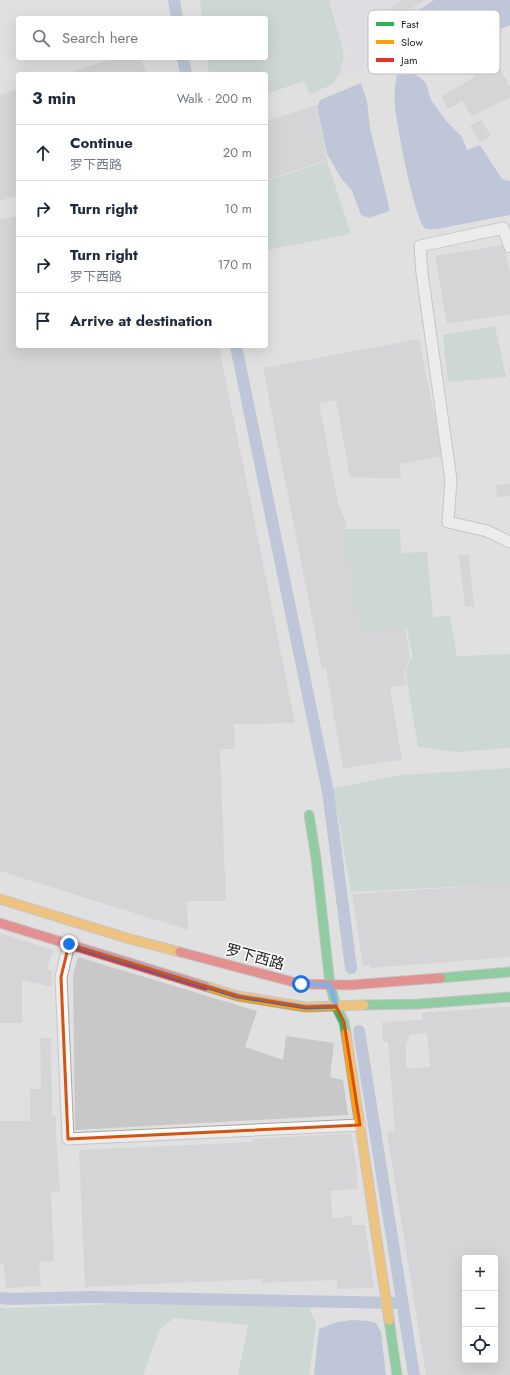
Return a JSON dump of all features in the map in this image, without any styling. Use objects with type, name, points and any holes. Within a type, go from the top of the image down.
[{"type":"main road","points":[[309,815],[316,858],[330,985],[336,1006],[344,1022],[397,1375]]},
{"type":"main road","name":"罗下西路","points":[[0,899],[145,943],[301,984],[350,985],[510,972]]},
{"type":"main road","points":[[0,923],[238,996],[306,1007],[418,1004],[510,997]]},
{"type":"street","points":[[510,247],[503,228],[420,246],[422,273],[451,480],[448,522],[487,531],[510,542]]},
{"type":"street","points":[[69,944],[61,977],[68,1139],[360,1125]]},
{"type":"highlighted area","points":[[69,944],[238,996],[306,1007],[336,1006],[344,1022],[360,1125],[68,1139],[61,977]]},
{"type":"shaded area","points":[[330,0],[432,0],[417,10],[368,10],[368,67],[339,75],[345,56]]},
{"type":"green space","points":[[200,0],[329,0],[344,56],[339,75],[331,85],[310,94],[304,81],[268,93],[268,72],[209,72],[207,60],[268,60],[268,16],[202,16]]},
{"type":"green space","points":[[327,161],[351,234],[268,250],[268,180]]},
{"type":"green space","points":[[495,326],[506,377],[448,382],[443,335]]},
{"type":"green space","points":[[342,529],[400,529],[401,552],[397,553],[427,552],[433,617],[450,616],[457,656],[510,654],[510,748],[456,752],[418,747],[405,669],[413,657],[406,624],[406,627],[361,633]]},
{"type":"green space","points":[[510,768],[510,884],[351,892],[333,788],[401,775]]},
{"type":"green space","points":[[143,1303],[309,1307],[316,1324],[309,1375],[238,1375],[248,1325],[174,1318],[160,1329],[143,1375],[0,1375],[0,1308]]},
{"type":"water","points":[[434,0],[510,0],[510,25],[500,29],[500,10],[419,10]]},
{"type":"water","points":[[415,74],[426,83],[431,100],[447,122],[462,137],[467,150],[480,145],[502,179],[510,181],[510,215],[437,229],[425,228],[416,208],[411,191],[402,150],[395,106],[397,75]]},
{"type":"water","points":[[361,83],[367,101],[370,128],[390,211],[369,218],[361,215],[352,191],[341,178],[327,154],[317,107],[320,100]]},
{"type":"water","points":[[352,1320],[376,1323],[381,1332],[386,1375],[314,1375],[319,1329],[337,1322]]},
{"type":"building","points":[[403,0],[424,0],[409,10],[394,10],[392,7]]},
{"type":"building","points":[[108,60],[142,60],[146,72],[71,72]]},
{"type":"building","points":[[500,68],[510,88],[510,97],[472,116],[462,101],[448,109],[441,97],[474,77],[472,74],[500,74]]},
{"type":"building","points":[[16,90],[16,196],[0,201],[0,95]]},
{"type":"building","points":[[316,105],[327,160],[268,179],[268,120]]},
{"type":"building","points":[[481,120],[491,136],[480,143],[470,126]]},
{"type":"building","points":[[16,216],[16,348],[219,348],[295,723],[234,724],[235,749],[220,749],[226,901],[187,901],[188,930],[0,871],[0,219]]},
{"type":"building","points":[[502,245],[506,252],[510,276],[510,314],[447,324],[435,256]]},
{"type":"building","points":[[419,339],[441,456],[400,464],[401,479],[350,477],[336,400],[319,403],[339,508],[340,507],[347,527],[342,528],[361,633],[405,627],[410,658],[404,669],[406,685],[390,687],[402,760],[387,761],[343,769],[326,669],[322,669],[263,368]]},
{"type":"building","points":[[510,484],[510,496],[497,497],[496,485]]},
{"type":"building","points":[[459,555],[469,555],[474,606],[465,607]]},
{"type":"building","points":[[510,884],[510,957],[371,968],[370,965],[363,966],[352,894]]},
{"type":"building","points":[[0,933],[53,950],[47,969],[52,971],[52,987],[22,980],[22,1023],[0,1023]]},
{"type":"building","points":[[78,957],[257,1011],[245,1047],[283,1060],[286,1036],[334,1043],[330,1077],[343,1080],[348,1115],[75,1130],[73,974]]},
{"type":"building","points":[[510,1007],[510,1375],[426,1375],[387,1132],[395,1131],[388,1042],[383,1043],[382,1022],[422,1020],[422,1013]],"holes":[[[427,1033],[430,1067],[406,1069],[406,1042],[409,1041],[409,1035]]]},
{"type":"building","points":[[40,1038],[51,1038],[52,1116],[56,1116],[60,1191],[51,1192],[54,1261],[39,1262],[41,1286],[6,1288],[4,1264],[0,1264],[0,1121],[30,1121],[30,1089],[41,1089]]},
{"type":"building","points":[[351,1133],[357,1170],[357,1189],[331,1191],[332,1218],[352,1216],[352,1225],[365,1225],[374,1288],[337,1289],[337,1280],[262,1283],[261,1279],[85,1287],[79,1150],[253,1142],[253,1139]]},
{"type":"waterway","points":[[174,0],[177,16]]},
{"type":"waterway","points":[[183,60],[186,72]]},
{"type":"waterway","points":[[236,348],[328,792],[351,968]]},
{"type":"waterway","points":[[359,1031],[414,1375]]},
{"type":"waterway","points":[[0,1298],[90,1297],[402,1303]]},
{"type":"traffic: fast","points":[[309,815],[316,858],[330,985],[336,1006],[344,1022],[346,1033]]},
{"type":"traffic: fast","points":[[440,978],[510,972]]},
{"type":"traffic: fast","points":[[364,1005],[418,1004],[510,997]]},
{"type":"traffic: fast","points":[[389,1320],[397,1375]]},
{"type":"traffic: slow","points":[[0,899],[130,939],[180,952]]},
{"type":"traffic: slow","points":[[205,986],[238,996],[306,1007],[364,1005]]},
{"type":"traffic: slow","points":[[346,1033],[389,1320]]},
{"type":"traffic: jam","points":[[0,923],[205,986]]},
{"type":"traffic: jam","points":[[180,952],[301,984],[350,985],[440,978]]},
{"type":"route","points":[[69,944],[238,996],[306,1007],[336,1006],[330,985],[301,984]]}]
